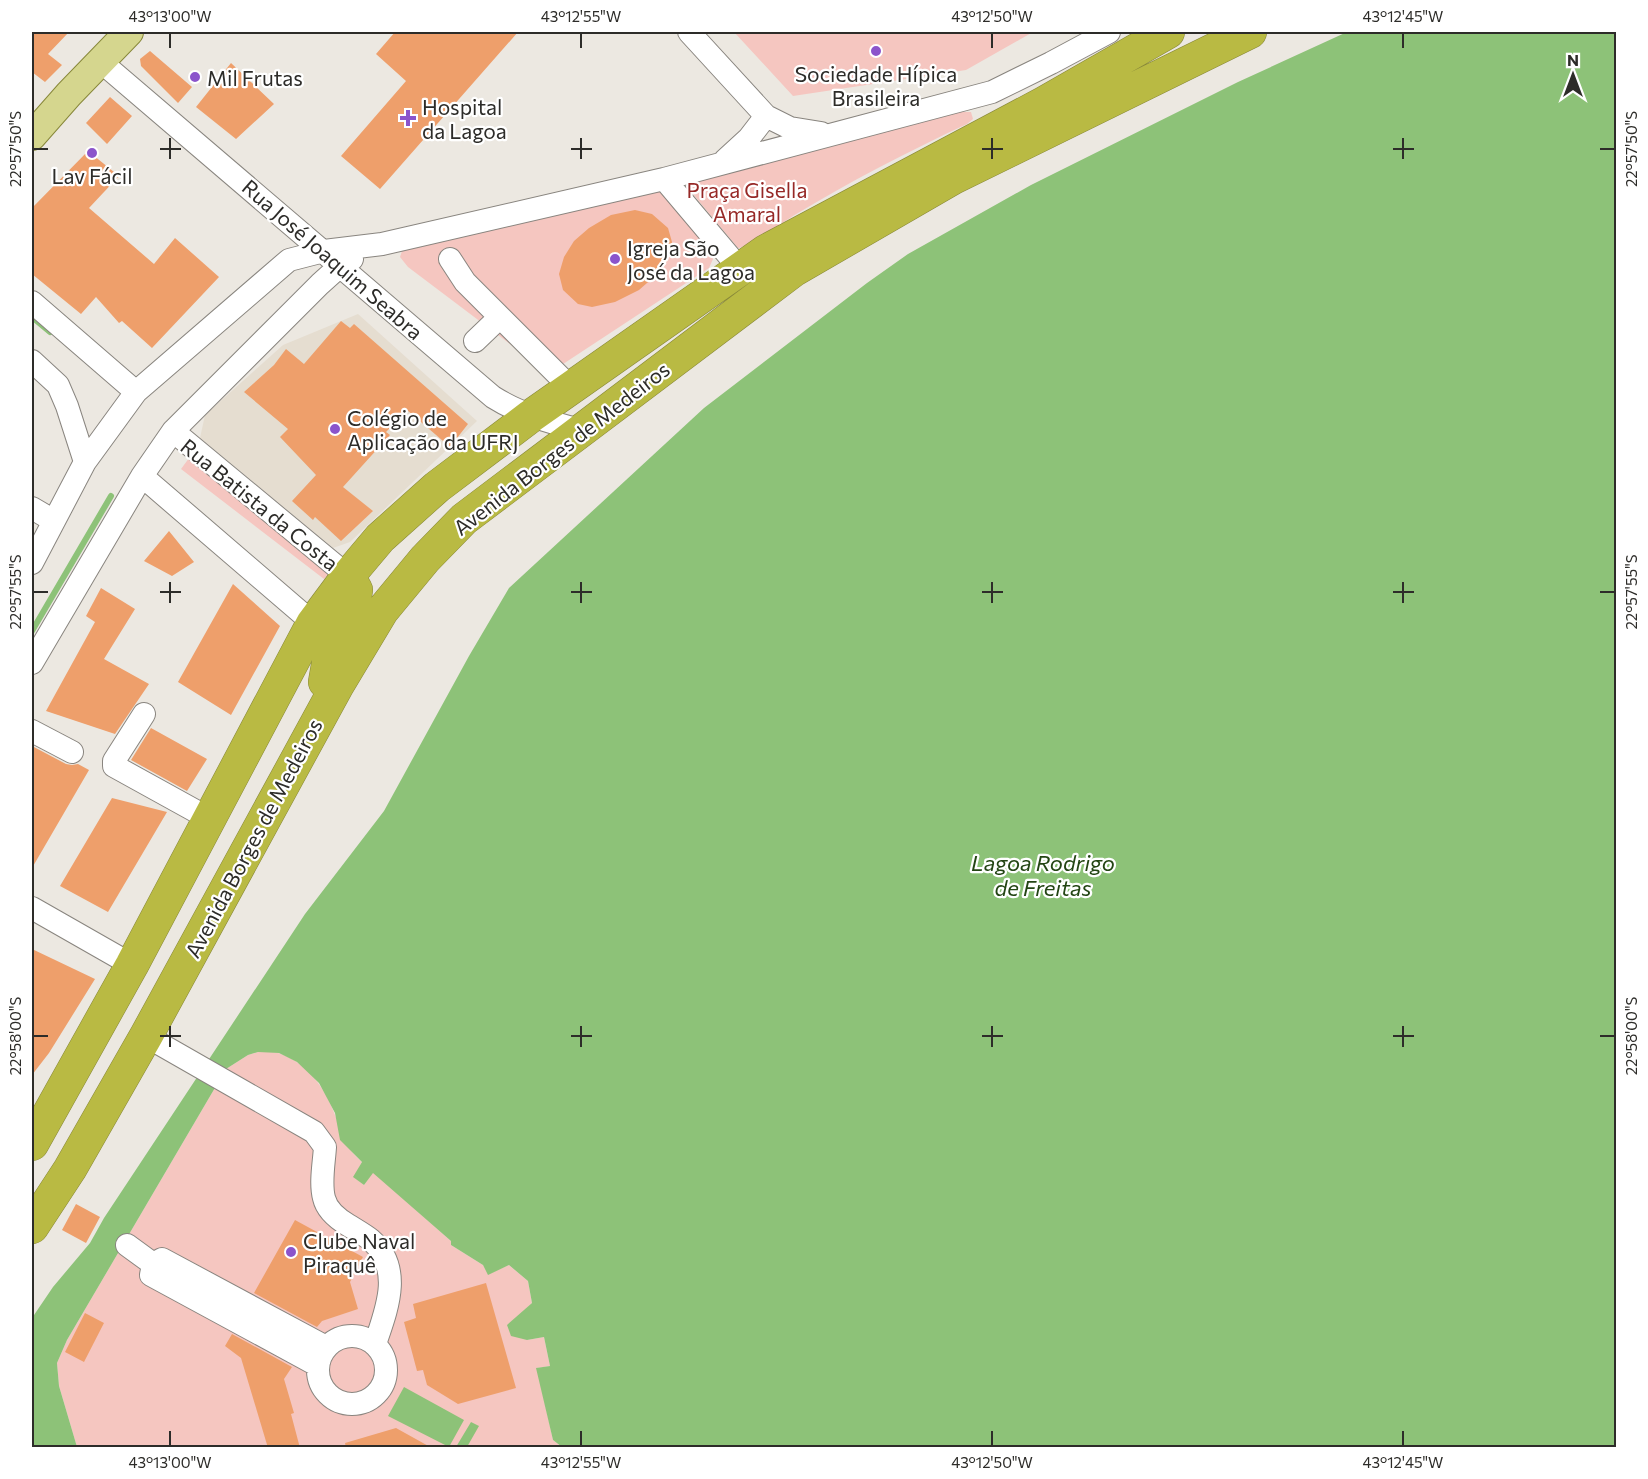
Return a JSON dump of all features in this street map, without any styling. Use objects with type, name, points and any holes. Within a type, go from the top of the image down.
[{"type":"highway","name":"Avenida Borges de Medeiros","points":[[32,1144],[132,964],[314,622],[380,538],[437,487],[531,416],[766,250],[1044,103],[1168,32]]},
{"type":"highway","name":"Avenida Borges de Medeiros","points":[[32,1227],[154,1041],[326,702],[382,611],[425,559],[464,519],[794,270],[953,178],[1250,32]]},
{"type":"highway","points":[[326,702],[325,678],[329,659],[356,595],[356,590],[348,576]]},
{"type":"highway","points":[[55,1191],[75,1130],[141,998],[142,981],[132,964]]},
{"type":"main road","points":[[32,136],[129,32]]},
{"type":"street","points":[[689,32],[766,116],[790,128],[834,134]]},
{"type":"street","points":[[32,563],[85,462],[136,392],[289,260],[332,258],[382,243],[664,179],[992,92],[1109,32]]},
{"type":"street","name":"Rua José Joaquim Seabra","points":[[100,61],[493,397],[531,416],[580,430]]},
{"type":"street","points":[[722,163],[749,138],[766,116]]},
{"type":"street","points":[[664,179],[740,269]]},
{"type":"street","points":[[32,663],[142,476],[172,431],[332,258]]},
{"type":"street","points":[[450,259],[465,282],[571,388]]},
{"type":"street","points":[[32,302],[136,392]]},
{"type":"street","points":[[475,341],[499,318]]},
{"type":"street","points":[[32,361],[58,385],[85,462]]},
{"type":"street","name":"Rua Batista da Costa","points":[[172,431],[348,576]]},
{"type":"street","points":[[142,476],[314,622]]},
{"type":"street","points":[[32,508],[54,521]]},
{"type":"street","points":[[144,714],[114,761],[114,766],[210,819]]},
{"type":"street","points":[[32,731],[72,752]]},
{"type":"street","points":[[32,908],[132,964]]},
{"type":"street","points":[[154,1041],[314,1132],[321,1140],[325,1147],[324,1200],[328,1208],[335,1217],[371,1240],[381,1252],[388,1268],[391,1289],[375,1344]]},
{"type":"street","points":[[127,1245],[153,1264],[162,1259],[198,1289],[322,1356]]},
{"type":"street","points":[[356,1336],[366,1338],[375,1344],[386,1363],[387,1374],[384,1385],[369,1401],[347,1404],[336,1401],[321,1386],[318,1376],[322,1356],[335,1340],[356,1336]]},
{"type":"shaded area","name":"Colégio de Aplicação da UFRJ","points":[[358,314],[477,421],[350,542],[333,548],[200,438],[205,415],[283,345]]},
{"type":"green space","name":"Sociedade Hípica Brasileira","points":[[734,32],[1033,32],[966,70],[793,96]]},
{"type":"green space","name":"Praça Gisella Amaral","points":[[954,112],[971,112],[973,119],[835,191],[742,247],[738,248],[687,187],[688,179]]},
{"type":"green space","points":[[661,189],[713,252],[709,268],[557,368],[538,365],[408,267],[400,257],[403,248]]},
{"type":"green space","points":[[195,450],[337,566],[324,579],[181,469]]},
{"type":"green space","name":"Clube Naval Piraquê","points":[[258,1052],[275,1052],[290,1058],[307,1070],[321,1087],[348,1146],[362,1162],[354,1177],[364,1185],[373,1172],[451,1241],[451,1245],[483,1265],[488,1274],[509,1265],[528,1281],[532,1303],[519,1316],[527,1340],[544,1337],[550,1366],[537,1368],[553,1440],[562,1447],[77,1447],[59,1386],[57,1363],[67,1340],[226,1069],[248,1055]]},
{"type":"water","name":"Lagoa Rodrigo de Freitas","points":[[1347,32],[1616,32],[1616,1447],[562,1447],[553,1440],[536,1368],[550,1366],[544,1337],[527,1340],[511,1336],[507,1325],[532,1303],[528,1281],[509,1265],[488,1275],[483,1265],[451,1245],[451,1241],[373,1173],[364,1185],[353,1177],[362,1162],[340,1140],[335,1113],[319,1083],[297,1062],[279,1053],[258,1052],[248,1055],[226,1069],[67,1340],[57,1363],[59,1386],[77,1447],[32,1447],[32,1318],[53,1287],[90,1243],[104,1218],[305,914],[384,811],[509,588],[704,408],[908,254],[1031,185],[1238,82]]},
{"type":"water","points":[[404,1387],[464,1420],[449,1447],[388,1416]]},
{"type":"water","points":[[471,1422],[479,1426],[467,1447],[456,1447]]},
{"type":"building","points":[[32,32],[69,32],[48,54],[62,65],[45,82],[32,72]]},
{"type":"building","name":"Hospital da Lagoa","points":[[395,32],[518,32],[380,189],[341,156],[406,81],[376,54]]},
{"type":"building","points":[[150,51],[192,87],[178,103],[141,66],[140,59]]},
{"type":"building","points":[[231,63],[274,104],[236,139],[196,107]]},
{"type":"building","points":[[110,97],[132,116],[107,144],[86,123]]},
{"type":"building","points":[[88,151],[119,176],[89,208],[154,264],[175,238],[219,277],[152,348],[122,321],[119,323],[96,297],[81,314],[32,274],[32,208]]},
{"type":"building","name":"Igreja São José da Lagoa","points":[[635,210],[652,214],[668,228],[672,242],[667,261],[639,290],[615,302],[592,307],[578,304],[563,290],[559,274],[564,257],[574,241],[589,228],[611,215]]},
{"type":"building","points":[[341,321],[350,328],[354,324],[468,424],[450,447],[407,410],[386,432],[390,435],[343,487],[373,511],[341,541],[315,517],[313,520],[292,501],[316,475],[280,437],[288,429],[244,392],[274,365],[286,349],[304,364]]},
{"type":"building","points":[[169,531],[194,562],[172,576],[144,561]]},
{"type":"building","points":[[233,584],[280,626],[231,715],[178,682]]},
{"type":"building","points":[[101,588],[135,609],[104,659],[149,684],[115,734],[46,711],[95,622],[86,616]]},
{"type":"building","points":[[151,728],[207,759],[187,791],[131,760]]},
{"type":"building","points":[[32,746],[66,764],[78,764],[89,770],[32,868]]},
{"type":"building","points":[[112,798],[167,812],[108,912],[60,886]]},
{"type":"building","points":[[32,949],[95,979],[49,1053],[32,1075]]},
{"type":"building","points":[[76,1204],[100,1217],[86,1243],[62,1230]]},
{"type":"building","points":[[295,1220],[363,1257],[350,1282],[358,1309],[322,1321],[317,1327],[254,1293]]},
{"type":"building","points":[[486,1283],[516,1388],[458,1404],[427,1385],[423,1370],[417,1371],[404,1322],[416,1318],[413,1304]]},
{"type":"building","points":[[85,1313],[104,1323],[84,1362],[65,1352]]},
{"type":"building","points":[[232,1334],[292,1367],[284,1379],[294,1413],[291,1414],[300,1448],[268,1448],[241,1358],[225,1346]]},
{"type":"building","points":[[396,1428],[432,1448],[346,1448],[345,1443]]},
{"type":"waterway","points":[[32,317],[50,332]]},
{"type":"waterway","points":[[32,631],[111,496]]},
{"type":"place","name":"Sociedade Hípica Brasileira","points":[[876,51]]},
{"type":"place","name":"Mil Frutas","points":[[195,77]]},
{"type":"place","name":"Hospital da Lagoa","points":[[408,118]]},
{"type":"place","name":"Lav Fácil","points":[[92,153]]},
{"type":"place","name":"Igreja São José da Lagoa","points":[[615,259]]},
{"type":"place","name":"Colégio de Aplicação da UFRJ","points":[[335,429]]},
{"type":"place","name":"Clube Naval Piraquê","points":[[291,1252]]}]
